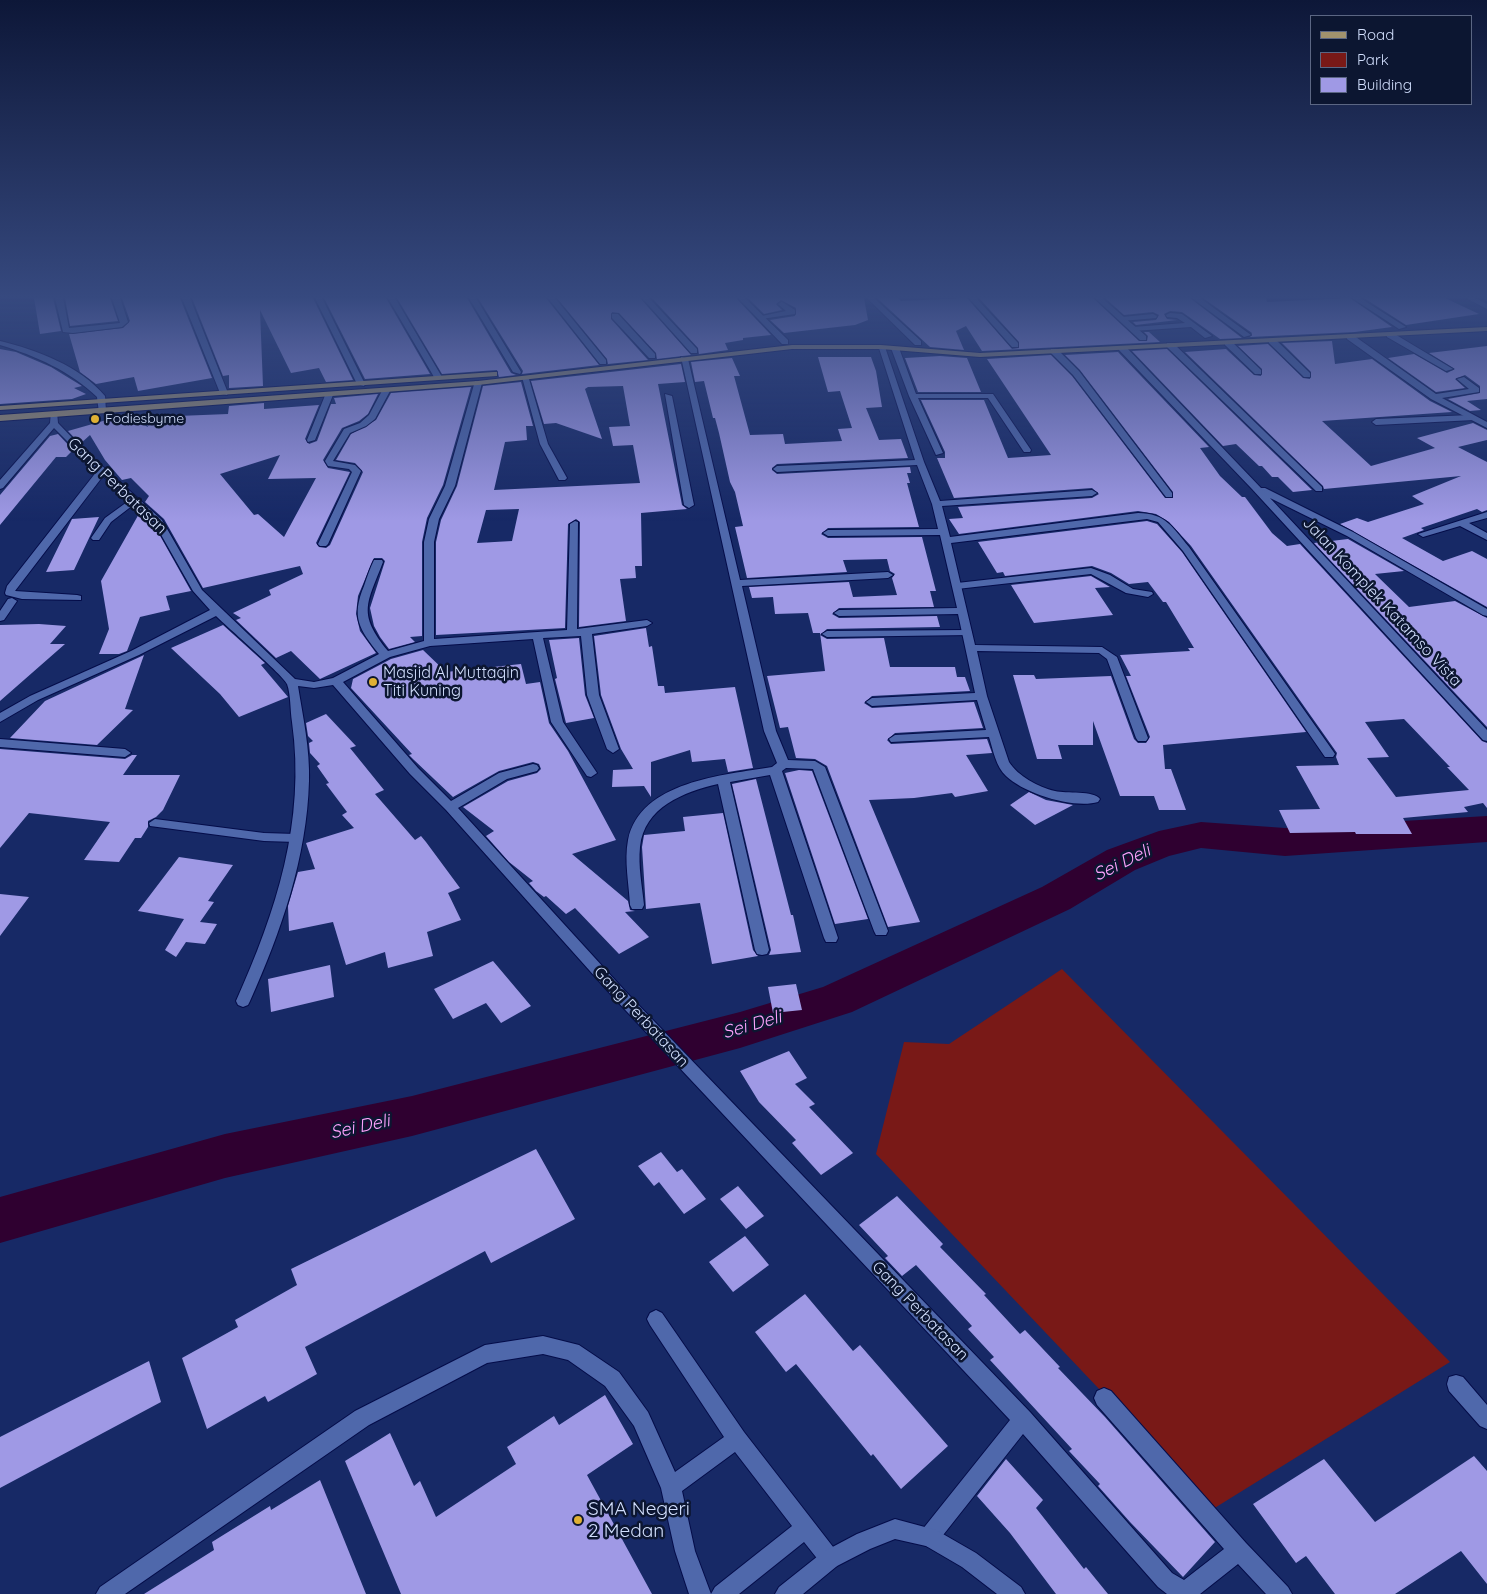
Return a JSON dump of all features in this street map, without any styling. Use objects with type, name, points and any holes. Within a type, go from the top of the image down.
[{"type":"main road","points":[[0,418],[54,419],[102,406],[224,393],[511,372]]},
{"type":"main road","points":[[0,408],[102,406],[329,395],[525,379],[561,372]]},
{"type":"street","points":[[69,372],[96,392],[102,406]]},
{"type":"street","points":[[216,372],[224,393]]},
{"type":"street","points":[[355,372],[361,384]]},
{"type":"street","points":[[435,372],[438,377]]},
{"type":"street","points":[[685,372],[689,435],[689,504]]},
{"type":"street","points":[[890,372],[920,462],[937,504],[958,586],[966,633],[981,696],[992,733],[1010,773],[1030,786],[1055,796],[1094,799]]},
{"type":"street","points":[[904,372],[939,453]]},
{"type":"street","points":[[1075,372],[1169,496]]},
{"type":"street","name":"Jalan Komplek Katamso Vista","points":[[1145,372],[1255,487],[1487,737]]},
{"type":"street","points":[[1198,372],[1319,490]]},
{"type":"street","points":[[1400,372],[1434,397],[1487,425]]},
{"type":"street","points":[[525,379],[544,444],[562,478]]},
{"type":"street","points":[[1434,397],[1476,390],[1461,379]]},
{"type":"street","points":[[429,643],[429,542],[434,519],[450,486],[478,383]]},
{"type":"street","points":[[323,544],[357,471],[352,467],[331,464],[330,461],[347,431],[366,425],[372,419],[386,391]]},
{"type":"street","points":[[311,440],[329,395]]},
{"type":"street","points":[[668,396],[689,435],[737,583],[779,767],[831,938]]},
{"type":"street","points":[[913,396],[990,396],[1027,450]]},
{"type":"street","points":[[1376,422],[1471,418]]},
{"type":"street","points":[[0,486],[54,419]]},
{"type":"street","name":"Gang Perbatasan","points":[[54,419],[101,472],[159,522],[198,591],[292,682]]},
{"type":"street","points":[[777,469],[920,462]]},
{"type":"street","points":[[76,598],[22,596],[10,593],[11,588],[101,472]]},
{"type":"street","name":"Jalan Komplek Katamso Vista","points":[[1255,487],[1350,534],[1487,612]]},
{"type":"street","points":[[937,504],[1092,493]]},
{"type":"street","points":[[96,538],[108,520],[134,500]]},
{"type":"street","points":[[1423,534],[1487,515]]},
{"type":"street","points":[[828,533],[944,537],[1138,516],[1156,517],[1161,520],[1186,549],[1330,754]]},
{"type":"street","points":[[1461,523],[1487,537]]},
{"type":"street","points":[[572,631],[575,524]]},
{"type":"street","points":[[378,562],[361,607],[360,618],[368,634],[386,655]]},
{"type":"street","points":[[958,586],[1091,571],[1103,573],[1122,589],[1136,594],[1148,594]]},
{"type":"street","points":[[737,583],[888,575]]},
{"type":"street","points":[[0,618],[12,601]]},
{"type":"street","points":[[0,718],[34,698],[134,653],[217,611]]},
{"type":"street","points":[[838,613],[962,611]]},
{"type":"street","points":[[243,1001],[261,961],[276,919],[296,838],[303,780],[292,682],[314,685],[336,680],[386,655],[429,643],[572,631],[586,632],[647,623]]},
{"type":"street","points":[[586,632],[592,695],[612,749]]},
{"type":"street","points":[[827,634],[966,633]]},
{"type":"street","points":[[538,635],[557,722],[591,773]]},
{"type":"street","points":[[970,648],[1102,650],[1112,657],[1142,738]]},
{"type":"street","name":"Gang Perbatasan","points":[[336,680],[414,771],[450,807],[719,1100],[1023,1419],[1174,1588],[1184,1593],[1239,1550]]},
{"type":"street","points":[[872,702],[981,696]]},
{"type":"street","points":[[895,739],[992,733]]},
{"type":"street","points":[[0,743],[124,753]]},
{"type":"street","points":[[637,905],[634,847],[636,833],[643,817],[677,790],[779,767],[816,765],[819,767],[880,931]]},
{"type":"street","points":[[450,807],[503,776],[533,768]]},
{"type":"street","points":[[723,779],[762,950]]},
{"type":"street","points":[[155,823],[264,837],[296,838]]},
{"type":"street","points":[[656,1319],[737,1439],[830,1559]]},
{"type":"street","points":[[107,1594],[362,1418],[485,1354],[544,1345],[572,1352],[592,1363],[612,1379],[641,1419],[671,1486],[686,1551],[700,1594]]},
{"type":"street","points":[[1456,1384],[1487,1419]]},
{"type":"street","points":[[1104,1398],[1239,1550],[1281,1594]]},
{"type":"street","points":[[929,1537],[1023,1419]]},
{"type":"street","points":[[671,1486],[737,1439]]},
{"type":"street","points":[[722,1594],[805,1529]]},
{"type":"street","points":[[786,1594],[830,1559],[864,1541],[896,1529],[929,1537],[969,1560],[1014,1594]]},
{"type":"green space","points":[[1062,969],[1450,1362],[1213,1509],[876,1154],[904,1042],[949,1044]]},
{"type":"building","points":[[0,372],[60,372],[82,386],[74,388],[86,394],[72,399],[0,404]]},
{"type":"building","points":[[81,372],[210,372],[212,378],[138,391],[134,377],[96,384]]},
{"type":"building","points":[[222,372],[262,372],[263,386],[229,388],[229,375],[223,376]]},
{"type":"building","points":[[321,372],[349,372],[353,380],[326,382]]},
{"type":"building","points":[[362,372],[429,372],[430,374],[365,379]]},
{"type":"building","points":[[441,372],[464,372],[442,374]]},
{"type":"building","points":[[498,372],[511,372],[516,375],[499,377]]},
{"type":"building","points":[[607,372],[683,372],[685,382],[658,384],[682,505],[687,509],[641,513],[642,566],[635,566],[636,578],[620,579],[626,621],[579,627],[580,522],[576,519],[568,524],[565,628],[436,635],[436,542],[441,520],[457,486],[483,386],[521,382],[533,426],[526,426],[527,440],[505,442],[494,490],[640,483],[633,445],[613,446],[609,427],[630,426],[623,386],[588,387],[585,389],[602,439],[556,423],[544,424],[531,381]],"holes":[[[519,509],[512,541],[477,543],[486,510]]]},
{"type":"building","points":[[693,372],[738,372],[740,376],[734,376],[750,435],[783,434],[785,444],[842,441],[838,429],[852,428],[840,391],[828,392],[822,372],[876,372],[882,407],[866,408],[879,440],[901,439],[908,458],[777,464],[772,470],[777,474],[910,467],[911,473],[907,473],[910,483],[907,483],[919,527],[828,528],[821,534],[828,538],[922,537],[936,591],[930,591],[934,607],[839,608],[832,614],[839,618],[937,616],[940,627],[827,629],[820,635],[820,633],[813,633],[808,613],[775,614],[773,597],[752,598],[749,587],[849,582],[853,597],[897,595],[892,578],[895,574],[890,571],[887,559],[843,560],[847,572],[747,578],[735,527],[743,526],[735,492],[730,482],[719,433],[715,418],[713,418],[704,381],[695,382]]},
{"type":"building","points":[[911,372],[973,372],[981,392],[918,392]]},
{"type":"building","points":[[996,372],[1068,372],[1165,498],[1173,498],[1173,492],[1082,372],[1138,372],[1209,447],[1200,448],[1220,476],[1242,497],[1245,497],[1272,533],[1287,546],[1300,544],[1482,741],[1487,743],[1487,808],[1483,803],[1464,807],[1468,812],[1403,818],[1412,834],[1356,834],[1355,832],[1290,833],[1279,810],[1320,809],[1296,766],[1339,765],[1336,757],[1337,753],[1191,546],[1169,522],[1156,514],[1138,511],[959,534],[949,519],[963,518],[958,507],[1092,498],[1099,494],[1092,488],[954,498],[937,458],[945,458],[945,452],[921,400],[984,400],[1008,458],[1051,455]],"holes":[[[1404,719],[1450,767],[1447,767],[1469,790],[1396,797],[1367,758],[1389,757],[1365,722]]]},
{"type":"building","points":[[1152,372],[1191,372],[1312,490],[1293,492],[1278,477],[1272,477],[1236,444],[1223,446]]},
{"type":"building","points":[[1206,372],[1251,372],[1261,376],[1262,372],[1297,372],[1303,378],[1310,379],[1311,372],[1390,372],[1430,401],[1452,412],[1322,421],[1371,466],[1435,448],[1417,438],[1473,423],[1487,430],[1487,440],[1458,447],[1487,462],[1487,510],[1482,512],[1477,509],[1421,528],[1424,530],[1402,538],[1443,561],[1472,551],[1487,559],[1487,607],[1340,524],[1357,518],[1368,522],[1424,504],[1412,496],[1461,476],[1324,489]]},
{"type":"building","points":[[1408,372],[1487,372],[1487,399],[1467,401],[1481,410],[1470,411],[1448,399],[1480,393],[1480,386],[1465,375],[1455,379],[1465,388],[1436,392]]},
{"type":"building","points":[[471,387],[443,485],[427,518],[422,542],[422,636],[410,637],[415,642],[389,649],[380,637],[374,626],[370,608],[385,561],[382,558],[374,558],[358,596],[356,614],[360,631],[376,653],[320,679],[291,651],[276,658],[236,620],[241,618],[233,613],[271,595],[269,590],[303,574],[300,566],[203,588],[164,519],[145,502],[149,496],[131,478],[122,480],[105,460],[90,435],[80,444],[68,431],[124,415],[135,424],[140,423],[148,427],[146,421],[153,417],[228,414],[229,406],[264,403],[264,409],[319,405],[305,439],[309,444],[317,441],[331,404],[336,404],[334,398],[378,394],[368,414],[359,421],[342,428],[323,460],[328,468],[350,472],[316,543],[319,547],[326,548],[330,545],[363,472],[355,463],[336,460],[351,434],[376,420],[391,393]],"holes":[[[280,455],[268,479],[316,478],[284,537],[258,514],[254,515],[220,474]]]},
{"type":"building","points":[[58,434],[73,450],[66,457],[56,457],[0,525],[0,495],[50,436]]},
{"type":"building","points":[[140,512],[154,525],[191,591],[166,596],[170,610],[140,617],[127,651],[119,654],[99,654],[109,629],[101,581]]},
{"type":"building","points":[[99,517],[74,570],[46,572],[72,519]]},
{"type":"building","points":[[1147,521],[1157,524],[1182,552],[1306,732],[1163,745],[1165,769],[1171,769],[1186,810],[1159,810],[1154,796],[1120,796],[1093,721],[1093,745],[1058,745],[1062,759],[1037,759],[1013,675],[1034,675],[1036,679],[1111,676],[1134,739],[1138,743],[1146,743],[1150,737],[1126,676],[1131,676],[1120,655],[1190,651],[1188,648],[1194,648],[1166,602],[1163,602],[1148,582],[1129,584],[1111,573],[1092,566],[1005,576],[1003,572],[997,573],[978,542]]},
{"type":"building","points":[[1348,539],[1404,571],[1375,574],[1409,607],[1455,601],[1487,618],[1487,727],[1314,543]]},
{"type":"building","points":[[1091,576],[1110,587],[1095,588],[1113,615],[1034,623],[1011,585]]},
{"type":"building","points":[[39,624],[66,626],[50,644],[65,644],[0,701],[0,625]]},
{"type":"building","points":[[223,625],[265,663],[261,665],[288,697],[239,717],[220,694],[171,648]]},
{"type":"building","points":[[646,628],[649,647],[652,646],[658,686],[664,686],[665,693],[735,687],[753,768],[728,772],[725,759],[692,762],[690,750],[651,762],[651,797],[644,786],[612,787],[613,770],[633,769],[621,749],[601,695],[594,636]]},
{"type":"building","points":[[820,635],[827,639],[884,638],[890,667],[955,667],[957,677],[965,677],[970,691],[872,696],[864,703],[872,708],[974,702],[983,728],[895,733],[887,740],[891,744],[987,739],[992,753],[966,755],[988,791],[955,797],[952,793],[914,798],[869,800],[920,922],[888,927],[827,766],[815,759],[796,758],[788,727],[780,728],[767,676],[825,671]]},
{"type":"building","points":[[579,638],[585,695],[594,718],[566,723],[555,679],[557,678],[549,640]]},
{"type":"building","points":[[423,650],[446,672],[521,664],[526,684],[540,682],[549,723],[568,751],[616,840],[572,854],[628,901],[630,910],[635,911],[625,912],[649,937],[619,954],[575,908],[566,914],[546,896],[544,897],[536,891],[529,883],[533,881],[509,862],[486,836],[494,831],[463,807],[508,781],[537,773],[541,769],[539,764],[533,762],[499,771],[453,797],[409,755],[412,754],[351,688],[353,679],[391,659]]},
{"type":"building","points":[[144,655],[125,709],[133,710],[97,745],[10,738],[45,701]]},
{"type":"building","points":[[326,714],[356,746],[350,748],[384,790],[375,794],[415,840],[421,836],[460,888],[448,893],[461,920],[427,932],[433,956],[388,968],[385,952],[346,965],[333,922],[289,931],[288,906],[298,872],[315,869],[306,843],[354,828],[342,815],[347,812],[326,784],[329,783],[317,766],[320,764],[310,753],[309,743],[313,741],[308,736],[306,723]]},
{"type":"building","points":[[0,749],[125,759],[132,755],[137,755],[123,775],[180,775],[163,810],[156,817],[148,821],[148,827],[141,838],[135,838],[119,862],[84,860],[110,822],[29,813],[0,848]]},
{"type":"building","points":[[799,770],[812,771],[868,919],[835,924],[785,773]]},
{"type":"building","points":[[756,779],[791,915],[793,915],[801,952],[769,955],[771,950],[732,784]]},
{"type":"building","points":[[1029,792],[1046,800],[1073,805],[1035,825],[1010,805]]},
{"type":"building","points":[[723,813],[753,950],[758,956],[712,964],[700,903],[646,909],[642,847],[644,835],[685,831],[683,817]]},
{"type":"building","points":[[179,857],[233,865],[208,901],[214,902],[200,922],[217,924],[205,944],[186,942],[176,957],[165,950],[184,919],[138,911]]},
{"type":"building","points":[[0,894],[29,897],[0,936]]},
{"type":"building","points":[[493,961],[531,1006],[501,1023],[486,1003],[453,1019],[434,989]]},
{"type":"building","points":[[330,965],[334,997],[271,1012],[268,979]]},
{"type":"building","points":[[796,984],[802,1010],[773,1013],[768,987]]},
{"type":"building","points":[[789,1051],[807,1078],[795,1084],[815,1104],[809,1107],[853,1153],[821,1175],[792,1143],[796,1140],[759,1102],[740,1071]]},
{"type":"building","points":[[536,1149],[575,1219],[491,1263],[485,1251],[305,1347],[317,1374],[268,1402],[265,1396],[207,1429],[182,1358],[238,1327],[235,1320],[297,1285],[291,1269]]},
{"type":"building","points":[[661,1152],[677,1172],[682,1169],[706,1199],[684,1214],[659,1182],[654,1186],[638,1166]]},
{"type":"building","points":[[738,1186],[764,1216],[746,1229],[720,1199]]},
{"type":"building","points":[[897,1196],[943,1244],[940,1247],[986,1294],[984,1295],[1020,1334],[1025,1330],[1060,1367],[1058,1368],[1105,1417],[1215,1542],[1183,1577],[1130,1522],[1098,1486],[1100,1484],[1069,1451],[1072,1449],[990,1360],[994,1357],[968,1329],[972,1326],[916,1265],[902,1276],[885,1258],[888,1256],[859,1225]]},
{"type":"building","points":[[745,1236],[769,1265],[733,1292],[709,1262]]},
{"type":"building","points":[[805,1294],[853,1351],[860,1345],[948,1446],[901,1489],[873,1454],[871,1456],[796,1364],[786,1372],[755,1332]]},
{"type":"building","points":[[149,1361],[161,1402],[0,1488],[0,1437]]},
{"type":"building","points":[[605,1395],[633,1444],[587,1475],[652,1594],[401,1594],[345,1461],[390,1433],[414,1486],[420,1481],[436,1517],[516,1464],[507,1447],[554,1416],[559,1425]]},
{"type":"building","points":[[1474,1456],[1487,1471],[1487,1584],[1461,1551],[1395,1594],[1335,1594],[1306,1556],[1296,1563],[1253,1504],[1324,1459],[1375,1522]]},
{"type":"building","points":[[1006,1459],[1043,1500],[1036,1508],[1084,1569],[1086,1567],[1108,1594],[1056,1594],[1010,1533],[977,1496]]},
{"type":"building","points":[[320,1480],[366,1594],[144,1594],[214,1550],[212,1542],[270,1506],[271,1510]]},
{"type":"waterway","name":"Sei Deli","points":[[0,1220],[225,1156],[412,1116],[740,1030],[836,1000],[1056,898],[1121,860],[1159,845],[1201,835],[1285,842],[1487,829]]},
{"type":"place","name":"Fodiesbyme","points":[[95,419]]},
{"type":"place","name":"Masjid Al Muttaqin Titi Kuning","points":[[373,682]]},
{"type":"place","name":"SMA Negeri 2 Medan","points":[[578,1520]]}]
